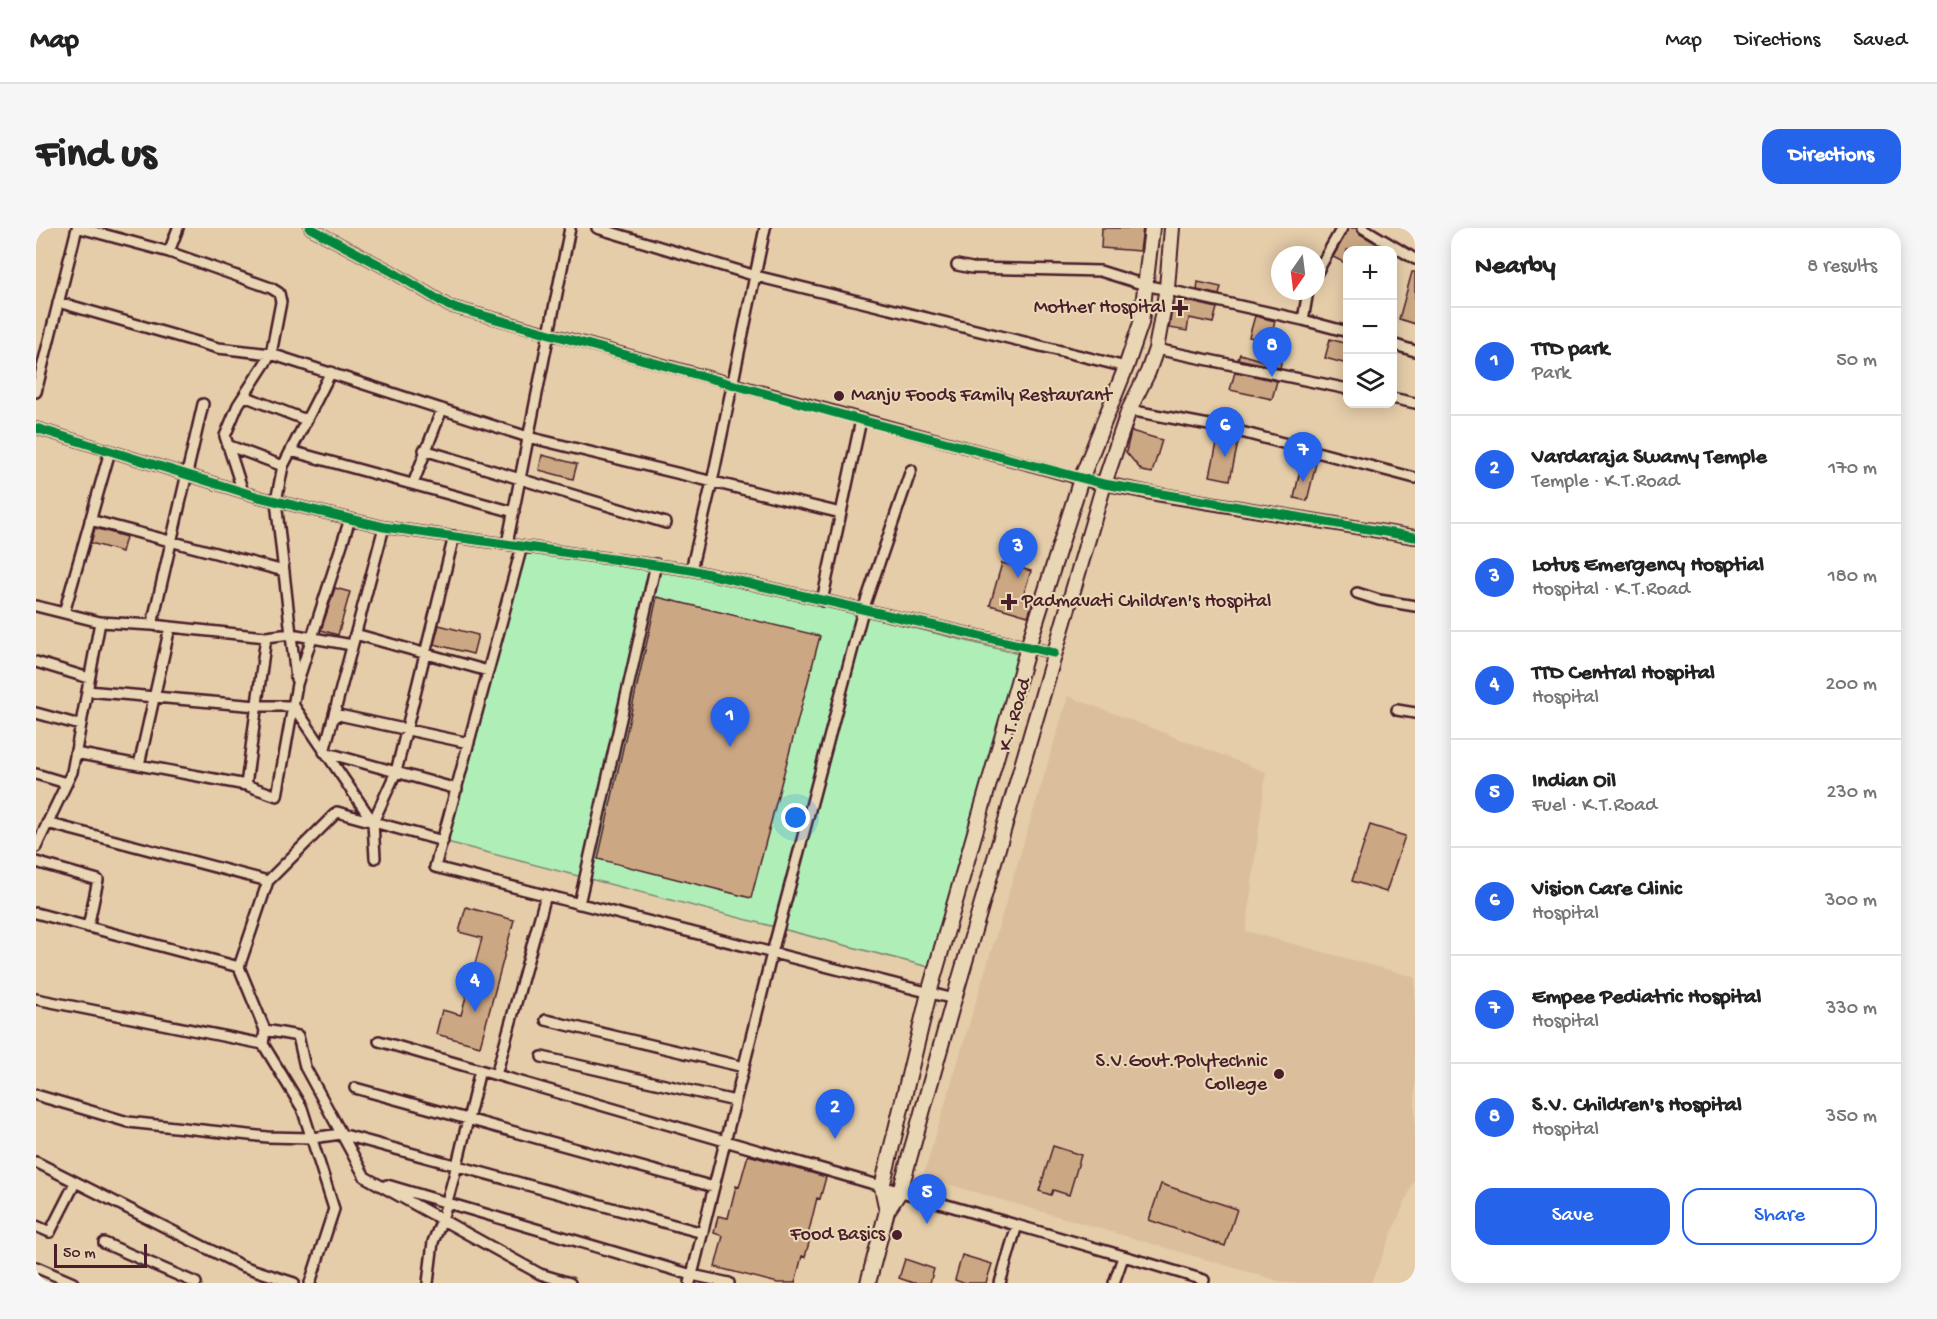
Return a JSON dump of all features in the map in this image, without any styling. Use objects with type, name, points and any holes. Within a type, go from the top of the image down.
[{"type":"main road","name":"K.T.Road","points":[[887,1211],[882,1186],[929,993],[1028,647],[1081,479],[1141,323],[1152,228]]},
{"type":"main road","name":"K.T.Road","points":[[868,1283],[887,1211],[900,1191],[1104,484],[1129,410],[1144,382],[1156,349],[1167,288],[1172,228]]},
{"type":"street","points":[[37,386],[78,228],[169,252],[271,288],[279,293],[281,302],[271,354],[244,396],[225,436],[243,492]]},
{"type":"street","points":[[169,252],[178,228]]},
{"type":"street","points":[[310,228],[391,271],[449,306],[549,334],[1081,479],[1415,537]]},
{"type":"street","points":[[507,544],[570,228]]},
{"type":"street","points":[[597,228],[756,276],[1126,367]]},
{"type":"street","points":[[691,570],[712,482],[765,228]]},
{"type":"street","points":[[1325,258],[1342,228]]},
{"type":"street","points":[[1363,228],[1415,259]]},
{"type":"street","points":[[957,265],[972,268],[1100,271],[1145,285],[1167,288],[1343,331]]},
{"type":"street","points":[[1303,320],[1306,300]]},
{"type":"street","points":[[58,302],[218,348],[271,354],[528,437],[841,513]]},
{"type":"street","points":[[1397,346],[1415,351]]},
{"type":"street","points":[[1156,349],[1343,388]]},
{"type":"street","points":[[297,684],[276,501],[283,466],[331,372]]},
{"type":"street","points":[[244,396],[306,420]]},
{"type":"street","points":[[1397,399],[1415,403]]},
{"type":"street","points":[[152,625],[203,404]]},
{"type":"street","points":[[413,484],[424,450],[442,409]]},
{"type":"street","points":[[1129,410],[1230,429],[1415,478]]},
{"type":"street","points":[[822,601],[861,420]]},
{"type":"street","points":[[36,429],[243,492],[384,527],[691,570],[1054,653]]},
{"type":"street","points":[[227,445],[283,466]]},
{"type":"street","points":[[424,450],[666,523]]},
{"type":"street","points":[[64,613],[110,451]]},
{"type":"street","points":[[291,451],[514,512]]},
{"type":"street","points":[[691,1279],[772,953],[863,610],[911,470]]},
{"type":"street","points":[[75,753],[246,785],[277,796],[297,684],[350,519]]},
{"type":"street","points":[[90,520],[284,571]]},
{"type":"street","points":[[324,752],[384,527]]},
{"type":"street","points":[[375,858],[373,822],[396,772],[454,537]]},
{"type":"street","points":[[522,546],[435,867],[954,999]]},
{"type":"street","points":[[579,904],[656,564]]},
{"type":"street","points":[[1358,593],[1379,600],[1415,606]]},
{"type":"street","points":[[36,606],[100,622],[266,637],[291,635],[352,645]]},
{"type":"street","points":[[36,847],[38,836],[47,823],[72,772],[100,622]]},
{"type":"street","points":[[139,765],[170,627]]},
{"type":"street","points":[[355,634],[488,671]]},
{"type":"street","points":[[246,785],[266,637]]},
{"type":"street","points":[[36,662],[90,678]]},
{"type":"street","points":[[87,691],[257,706],[293,706]]},
{"type":"street","points":[[293,706],[373,822]]},
{"type":"street","points":[[1397,710],[1415,713]]},
{"type":"street","points":[[36,713],[80,725]]},
{"type":"street","points":[[333,714],[469,743]]},
{"type":"street","points":[[324,752],[457,789]]},
{"type":"street","points":[[36,774],[66,783]]},
{"type":"street","points":[[310,1283],[334,1209],[302,1108],[263,1044],[265,1030],[239,967],[268,881],[337,812],[442,841]]},
{"type":"street","points":[[47,823],[268,881]]},
{"type":"street","points":[[36,862],[98,880],[88,927]]},
{"type":"street","points":[[496,1075],[546,895]]},
{"type":"street","points":[[36,913],[239,967]]},
{"type":"street","points":[[36,999],[263,1044]]},
{"type":"street","points":[[546,1020],[744,1067]]},
{"type":"street","points":[[265,1030],[298,1036],[305,1067],[365,1177],[540,1274],[570,1283]]},
{"type":"street","points":[[379,1041],[1214,1283]]},
{"type":"street","points":[[542,1057],[735,1101]]},
{"type":"street","points":[[428,1283],[433,1242],[458,1165],[480,1070]]},
{"type":"street","points":[[355,1088],[714,1187]]},
{"type":"street","points":[[36,1095],[128,1122],[267,1137],[312,1138],[341,1134],[703,1233]]},
{"type":"street","points":[[36,1162],[242,1266],[294,1283]]},
{"type":"street","points":[[370,1180],[691,1279],[729,1283]]},
{"type":"street","points":[[36,1226],[50,1232],[75,1183]]},
{"type":"street","points":[[1000,1283],[1017,1225]]},
{"type":"street","points":[[104,1243],[196,1283]]},
{"type":"street","points":[[1114,1283],[1123,1257]]},
{"type":"street","points":[[36,1267],[72,1283]]},
{"type":"shaded area","points":[[1068,696],[1266,772],[1246,931],[1415,977],[1415,1178],[1371,1283],[1286,1283],[923,1177]]},
{"type":"green space","points":[[522,546],[656,564],[1019,654],[929,967],[443,841]]},
{"type":"building","points":[[1102,228],[1143,228],[1140,251],[1101,248]]},
{"type":"building","points":[[1349,228],[1356,228],[1360,234],[1381,246],[1343,246],[1343,262],[1333,257]]},
{"type":"building","points":[[1412,272],[1415,272],[1415,324],[1399,319]]},
{"type":"building","points":[[1198,282],[1221,287],[1219,295],[1197,290]]},
{"type":"building","points":[[1174,298],[1217,308],[1213,323],[1189,318],[1187,331],[1169,328]]},
{"type":"building","points":[[1255,316],[1275,321],[1270,342],[1249,337]]},
{"type":"building","points":[[1330,339],[1343,343],[1343,363],[1325,358]]},
{"type":"building","points":[[1240,354],[1267,362],[1268,359],[1281,362],[1280,368],[1238,359]]},
{"type":"building","points":[[1235,372],[1277,381],[1272,399],[1230,390]]},
{"type":"building","points":[[1131,431],[1162,440],[1152,473],[1142,471],[1126,452]]},
{"type":"building","points":[[1219,434],[1239,438],[1230,480],[1210,476]]},
{"type":"building","points":[[542,455],[577,464],[573,479],[539,470]]},
{"type":"building","points":[[1303,456],[1317,459],[1307,501],[1294,498]]},
{"type":"building","points":[[95,528],[126,537],[122,552],[91,543]]},
{"type":"building","points":[[1002,563],[1031,571],[1022,599],[1033,602],[1028,616],[990,605]]},
{"type":"building","points":[[335,588],[350,592],[338,635],[321,630]]},
{"type":"building","points":[[657,597],[820,636],[751,898],[598,859]]},
{"type":"building","points":[[439,625],[478,635],[473,654],[434,644]]},
{"type":"building","points":[[1370,825],[1405,836],[1386,892],[1352,881]]},
{"type":"building","points":[[466,907],[514,920],[480,1046],[436,1034],[442,1010],[461,1015],[482,938],[459,932]]},
{"type":"building","points":[[1053,1146],[1081,1155],[1069,1195],[1053,1190],[1051,1195],[1039,1191]]},
{"type":"building","points":[[748,1155],[826,1177],[820,1199],[817,1198],[807,1239],[810,1239],[805,1257],[802,1256],[795,1283],[778,1283],[715,1267],[723,1236],[714,1233],[718,1216],[728,1218],[736,1186],[739,1187]]},
{"type":"building","points":[[1161,1184],[1237,1209],[1225,1246],[1149,1220]]},
{"type":"building","points":[[962,1255],[992,1264],[986,1283],[963,1283],[955,1280]]},
{"type":"building","points":[[905,1259],[934,1269],[930,1283],[913,1283],[899,1278]]},
{"type":"cycle path","points":[[310,228],[391,271],[449,306],[861,420],[1104,484],[1415,537]]},
{"type":"cycle path","points":[[36,428],[259,497],[384,527],[691,570],[1054,653]]},
{"type":"place","name":"Mother Hospital","points":[[1180,308]]},
{"type":"place","name":"S.V. Children's Hospital","points":[[1272,377]]},
{"type":"place","name":"Manju Foods Family Restaurant","points":[[839,396]]},
{"type":"place","name":"Vision Care Clinic","points":[[1225,457]]},
{"type":"place","name":"Empee Pediatric Hospital","points":[[1303,482]]},
{"type":"place","name":"Lotus Emergency Hosptial","points":[[1018,578]]},
{"type":"place","name":"Padmavati Children's Hospital","points":[[1009,602]]},
{"type":"place","name":"TTD park","points":[[730,747]]},
{"type":"place","name":"TTD Central Hospital","points":[[475,1012]]},
{"type":"place","name":"S.V.Govt.Polytechnic College","points":[[1279,1074]]},
{"type":"place","name":"Vardaraja Swamy Temple","points":[[835,1139]]},
{"type":"place","name":"Indian Oil","points":[[927,1224]]},
{"type":"place","name":"Food Basics","points":[[897,1235]]}]
